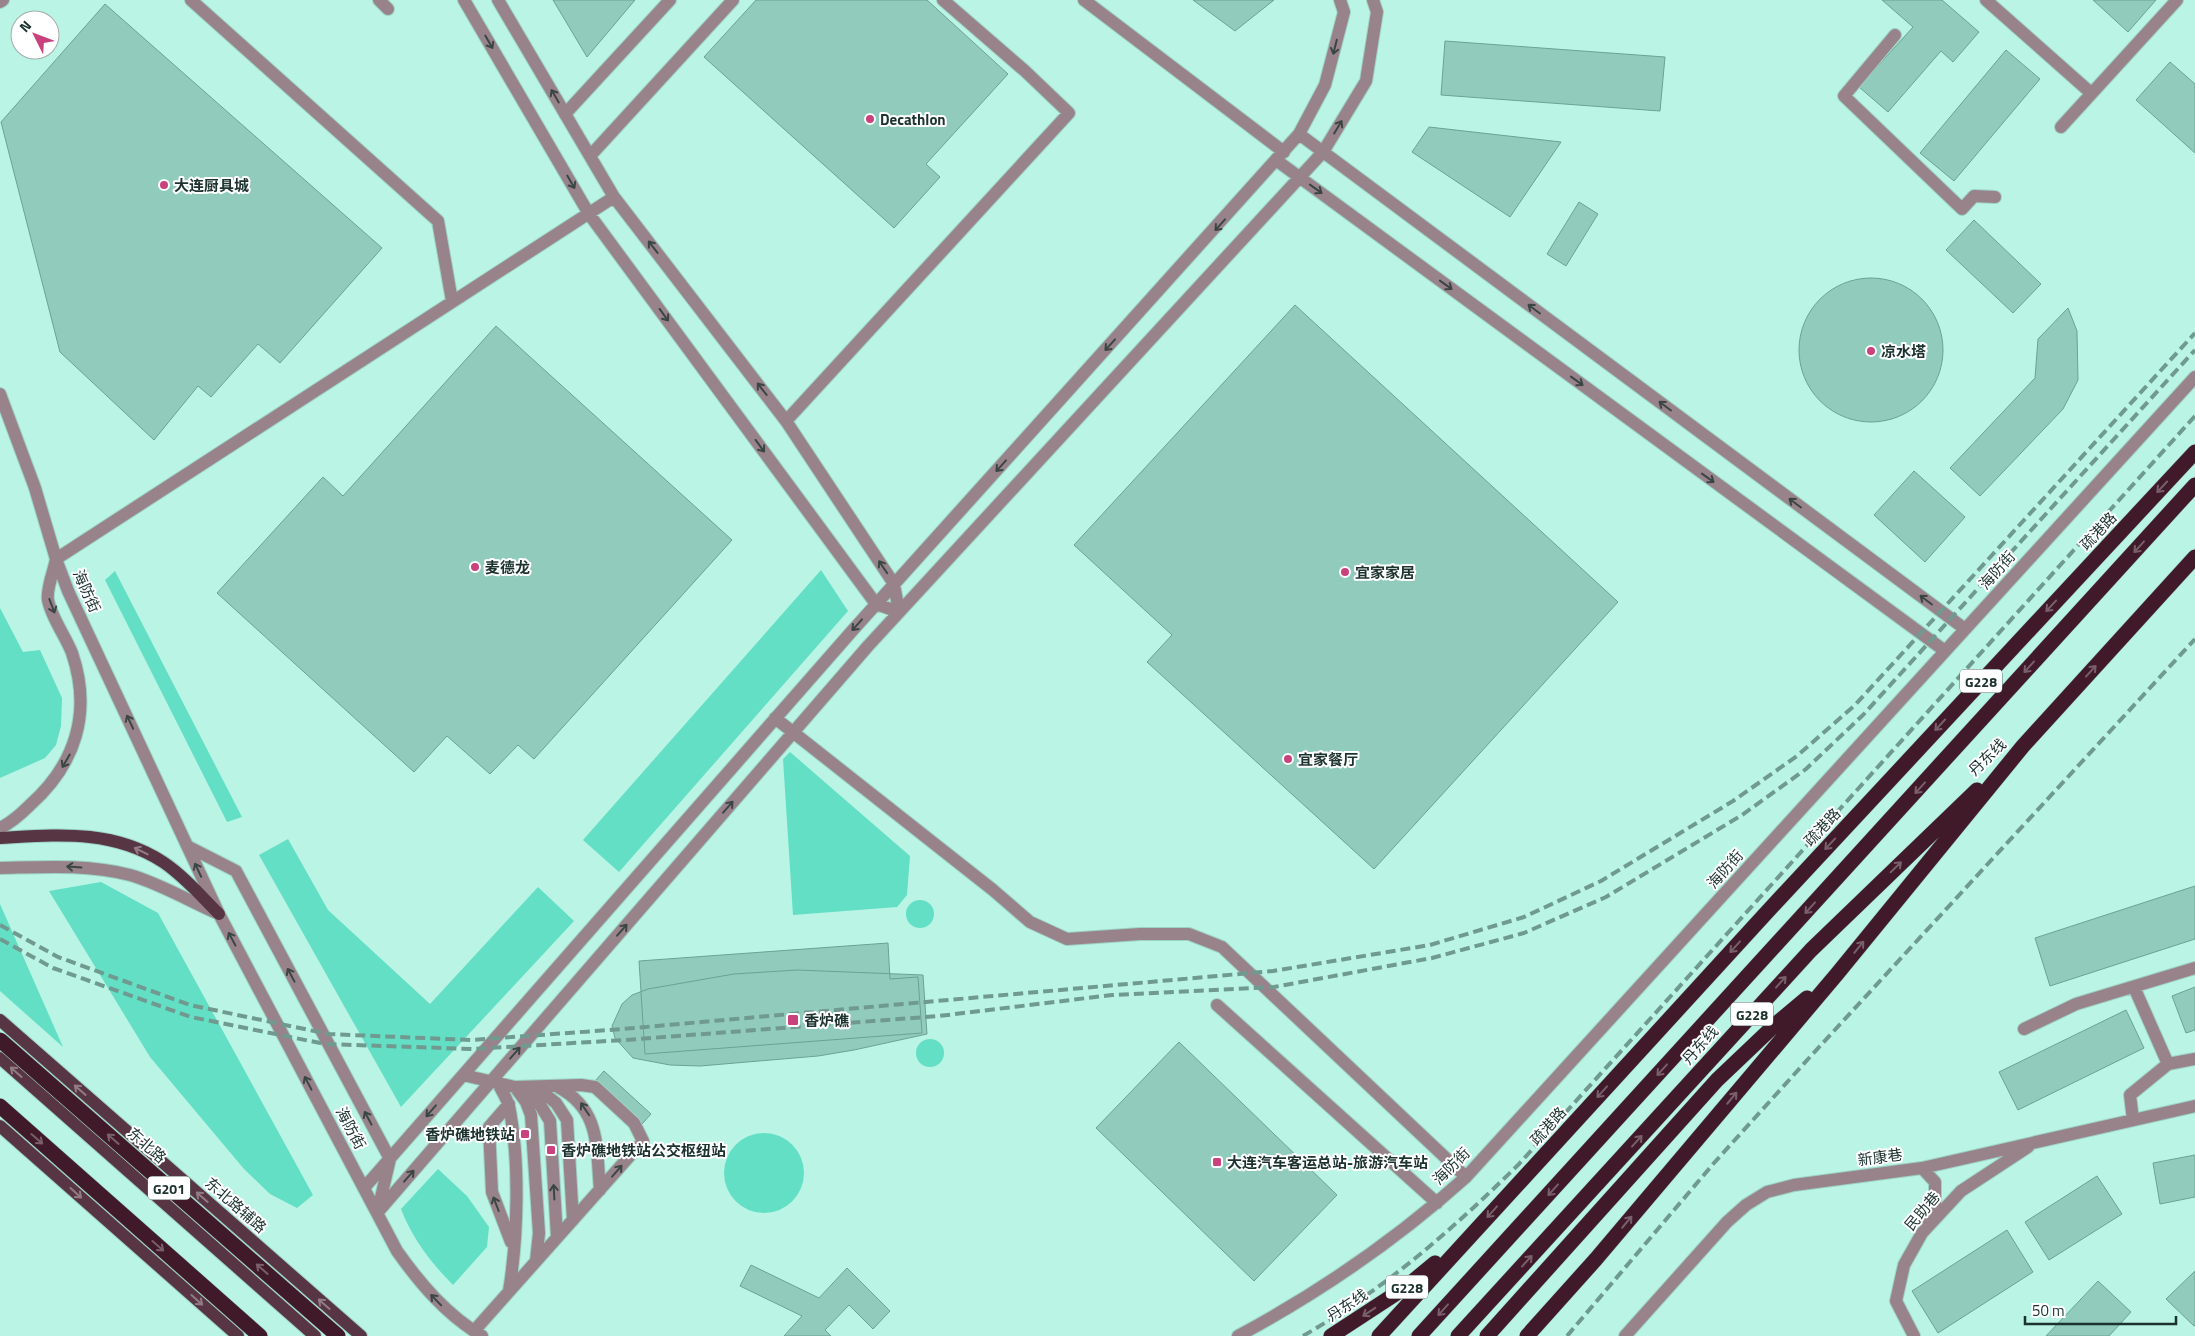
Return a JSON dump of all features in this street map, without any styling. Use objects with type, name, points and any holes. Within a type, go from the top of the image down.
[{"type":"highway","name":"疏港路","points":[[1477,1229],[1768,911],[2195,452]]},
{"type":"highway","points":[[1419,1336],[2195,485]]},
{"type":"highway","name":"G228","points":[[2023,746],[2195,557]]},
{"type":"highway","points":[[1527,1336],[1596,1259],[1837,974],[2023,746]]},
{"type":"highway","name":"丹东线","points":[[1458,1336],[1810,950],[2023,746]]},
{"type":"highway","points":[[1487,1336],[1717,1080],[1776,1024],[1837,974]]},
{"type":"highway","name":"东北路","points":[[0,1040],[338,1336]]},
{"type":"highway","points":[[0,1106],[260,1336]]},
{"type":"highway","points":[[1379,1336],[1477,1229]]},
{"type":"highway","name":"丹东线","points":[[1331,1336],[1406,1287],[1477,1229]]},
{"type":"main road","points":[[0,838],[71,835],[98,837],[122,842],[162,862],[180,876],[219,914]]},
{"type":"main road","name":"东北路辅路","points":[[0,1020],[361,1336]]},
{"type":"main road","points":[[0,1058],[315,1336]]},
{"type":"main road","points":[[0,1126],[238,1336]]},
{"type":"main road","points":[[116,1160],[167,1166]]},
{"type":"street","points":[[192,0],[438,221],[452,301]]},
{"type":"street","points":[[464,0],[589,214],[876,604],[899,612]]},
{"type":"street","points":[[498,0],[614,197],[786,421],[894,584],[899,612]]},
{"type":"street","points":[[565,114],[670,0]]},
{"type":"street","points":[[590,156],[733,0]]},
{"type":"street","points":[[786,421],[1069,113],[1025,71],[943,0]]},
{"type":"street","points":[[1084,0],[1280,156],[1300,178],[1945,651]]},
{"type":"street","points":[[364,1188],[876,604],[1252,189],[1299,134],[1325,85],[1344,12],[1340,0]]},
{"type":"street","points":[[377,1213],[495,1083],[793,733],[899,612],[1323,152],[1366,82],[1377,12],[1373,0]]},
{"type":"street","points":[[1986,0],[2091,93]]},
{"type":"street","points":[[2061,127],[2177,0]]},
{"type":"street","points":[[1895,35],[1844,96],[1962,209],[1974,196],[1995,197]]},
{"type":"street","points":[[1299,134],[1965,629]]},
{"type":"street","points":[[0,394],[35,488],[56,559],[614,197]]},
{"type":"street","name":"海防街","points":[[1238,1336],[1329,1283],[1437,1203],[1466,1177],[2195,377]]},
{"type":"street","name":"海防街","points":[[0,828],[42,794],[59,774],[72,750],[78,728],[81,704],[78,677],[71,652],[48,600],[56,559]]},
{"type":"street","name":"海防街","points":[[56,559],[72,599],[219,914],[397,1251],[418,1280],[444,1308],[478,1334]]},
{"type":"street","points":[[775,718],[993,890],[1030,922],[1067,939],[1140,934],[1189,934],[1222,947],[1466,1177]]},
{"type":"street","points":[[187,846],[236,871],[390,1159],[377,1213]]},
{"type":"street","points":[[0,868],[67,866],[107,870],[132,876],[219,914]]},
{"type":"street","points":[[2024,1029],[2076,1004],[2195,968]]},
{"type":"street","points":[[2134,987],[2168,1064]]},
{"type":"street","points":[[1217,1005],[1437,1203]]},
{"type":"street","points":[[2133,1120],[2130,1095],[2168,1064],[2195,1058]]},
{"type":"street","points":[[463,1075],[520,1087],[595,1087],[634,1123],[643,1141],[508,1291],[478,1334]]},
{"type":"street","points":[[495,1083],[508,1104],[514,1153],[516,1210],[514,1249],[508,1291]]},
{"type":"street","points":[[520,1087],[547,1096],[556,1103],[567,1120],[573,1220]]},
{"type":"street","points":[[520,1087],[537,1100],[550,1121],[557,1237]]},
{"type":"street","points":[[520,1087],[531,1116],[539,1233],[536,1260]]},
{"type":"street","points":[[558,1087],[581,1102],[594,1126],[600,1190]]},
{"type":"street","points":[[508,1104],[489,1127],[492,1192],[514,1249]]},
{"type":"street","name":"新康巷","points":[[1626,1336],[1727,1222],[1746,1205],[1767,1192],[1794,1185],[1922,1168],[2195,1106]]},
{"type":"street","name":"民助巷","points":[[1914,1336],[1896,1301],[1904,1265],[1922,1233],[1961,1191],[2036,1142]]},
{"type":"street","points":[[1922,1168],[1935,1182],[1935,1205],[1922,1233]]},
{"type":"green space","points":[[821,570],[848,611],[619,872],[583,840]]},
{"type":"green space","points":[[115,571],[242,817],[227,822],[105,580]]},
{"type":"green space","points":[[0,608],[23,652],[40,650],[62,698],[61,726],[56,745],[45,758],[0,778]]},
{"type":"green space","points":[[790,752],[910,856],[907,895],[897,907],[793,915],[783,759]]},
{"type":"green space","points":[[288,839],[328,910],[430,1004],[538,887],[574,921],[401,1107],[259,855]]},
{"type":"green space","points":[[101,882],[158,913],[313,1195],[297,1208],[270,1194],[244,1169],[150,1057],[49,891]]},
{"type":"green space","points":[[920,900],[930,904],[934,914],[930,924],[920,928],[910,924],[906,914],[910,904]]},
{"type":"green space","points":[[0,904],[63,1047],[0,991]]},
{"type":"green space","points":[[930,1039],[940,1043],[944,1053],[940,1063],[930,1067],[920,1063],[916,1053],[920,1043]]},
{"type":"green space","points":[[764,1133],[779,1136],[792,1145],[801,1158],[804,1173],[801,1188],[792,1201],[779,1210],[764,1213],[749,1210],[736,1201],[727,1188],[724,1173],[727,1158],[736,1145],[749,1136]]},
{"type":"green space","points":[[438,1169],[467,1196],[489,1227],[487,1247],[453,1285],[423,1250],[405,1220],[401,1209]]},
{"type":"building","points":[[553,0],[635,0],[587,57]]},
{"type":"building","name":"Decathlon","points":[[756,0],[927,0],[1008,74],[926,164],[940,177],[894,228],[704,57]]},
{"type":"building","points":[[1193,0],[1274,0],[1235,31]]},
{"type":"building","points":[[1882,0],[1942,0],[1979,32],[1953,62],[1941,51],[1888,112],[1859,87],[1913,27]]},
{"type":"building","points":[[2093,0],[2156,0],[2128,32]]},
{"type":"building","name":"大连厨具城","points":[[105,4],[382,248],[280,363],[258,344],[211,397],[198,386],[154,440],[60,352],[1,122],[56,60],[60,60],[60,55]]},
{"type":"building","points":[[1445,41],[1665,57],[1660,111],[1441,95]]},
{"type":"building","points":[[2006,50],[2040,79],[1954,181],[1920,153]]},
{"type":"building","points":[[2170,62],[2195,84],[2195,153],[2136,100]]},
{"type":"building","points":[[1429,127],[1561,142],[1510,217],[1412,152]]},
{"type":"building","points":[[1579,202],[1598,214],[1566,266],[1547,254]]},
{"type":"building","points":[[1974,220],[2041,284],[2013,313],[1946,250]]},
{"type":"building","name":"凉水塔","points":[[1871,278],[1898,284],[1911,290],[1922,299],[1931,310],[1937,323],[1943,350],[1937,377],[1931,390],[1922,401],[1911,410],[1898,416],[1871,422],[1844,416],[1831,410],[1820,401],[1811,390],[1805,377],[1799,350],[1805,323],[1811,310],[1820,299],[1831,290],[1844,284]]},
{"type":"building","name":"宜家家居","points":[[1295,305],[1618,602],[1374,869],[1147,662],[1172,635],[1074,545]]},
{"type":"building","points":[[2068,308],[2077,331],[2078,380],[2063,409],[1980,496],[1950,468],[2035,378],[2038,339]]},
{"type":"building","name":"麦德龙","points":[[496,326],[732,540],[534,759],[518,745],[490,774],[447,736],[414,772],[217,593],[323,477],[343,496]]},
{"type":"building","points":[[1914,471],[1965,517],[1925,562],[1874,515]]},
{"type":"building","points":[[2195,886],[2195,939],[2050,986],[2035,938]]},
{"type":"building","points":[[888,943],[890,979],[918,977],[922,1033],[645,1054],[639,961]]},
{"type":"building","points":[[797,970],[923,975],[927,1034],[818,1056],[700,1066],[670,1065],[633,1058],[615,1038],[612,1026],[622,1004],[632,995],[648,989],[734,974]]},
{"type":"building","points":[[2195,987],[2195,1030],[2186,1033],[2172,996]]},
{"type":"building","points":[[2126,1010],[2144,1048],[2018,1110],[1999,1072]]},
{"type":"building","name":"大连汽车客运总站-旅游汽车站","points":[[1179,1042],[1337,1195],[1254,1281],[1096,1128]]},
{"type":"building","points":[[604,1071],[651,1114],[642,1124],[595,1081]]},
{"type":"building","points":[[2195,1155],[2195,1197],[2160,1204],[2153,1163]]},
{"type":"building","points":[[2097,1176],[2122,1214],[2049,1260],[2025,1222]]},
{"type":"building","points":[[2007,1230],[2033,1272],[1938,1333],[1912,1291]]},
{"type":"building","points":[[751,1265],[819,1298],[847,1268],[890,1311],[873,1329],[849,1305],[825,1330],[831,1336],[784,1336],[802,1316],[740,1286]]},
{"type":"building","points":[[2195,1271],[2195,1325],[2194,1326],[2166,1299]]},
{"type":"building","points":[[2098,1281],[2131,1312],[2109,1336],[2046,1336]]},
{"type":"railway","points":[[0,925],[58,957],[190,1005],[328,1034],[471,1040],[623,1029],[1273,971],[1430,945],[1524,917],[1601,881],[1733,801],[1797,756],[1855,705],[2195,333]]},
{"type":"railway","points":[[0,939],[53,968],[191,1017],[325,1044],[472,1049],[625,1040],[939,1016],[1112,995],[1274,987],[1432,958],[1524,933],[1606,897],[1742,815],[1806,769],[1863,715],[2195,350]]},
{"type":"railway","points":[[1303,1336],[1362,1298],[1417,1257],[1469,1212],[1519,1164],[2195,416]]},
{"type":"railway","points":[[1567,1336],[1714,1163],[2195,639]]},
{"type":"place","name":"Decathlon","points":[[870,119]]},
{"type":"place","name":"大连厨具城","points":[[164,185]]},
{"type":"place","name":"凉水塔","points":[[1871,351]]},
{"type":"place","name":"麦德龙","points":[[475,567]]},
{"type":"place","name":"宜家家居","points":[[1345,572]]},
{"type":"place","name":"宜家餐厅","points":[[1288,759]]},
{"type":"place","name":"香炉礁","points":[[793,1020]]},
{"type":"place","name":"香炉礁地铁站","points":[[525,1134]]},
{"type":"place","name":"香炉礁地铁站公交枢纽站","points":[[551,1150]]},
{"type":"place","name":"大连汽车客运总站-旅游汽车站","points":[[1217,1162]]}]
